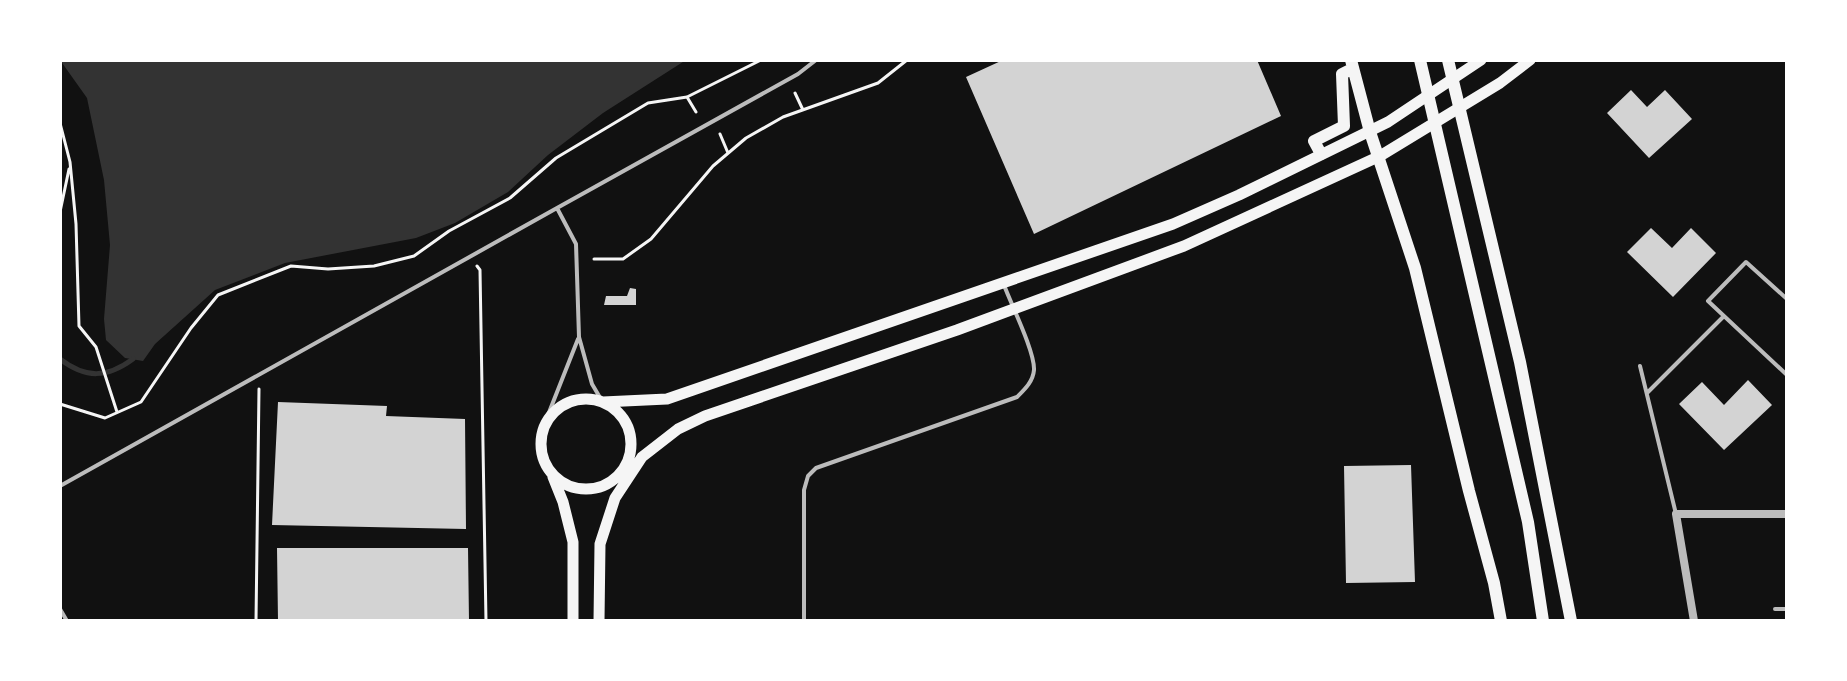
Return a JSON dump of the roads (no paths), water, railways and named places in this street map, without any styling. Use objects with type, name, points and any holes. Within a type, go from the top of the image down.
[{"type":"highway","points":[[1420,60],[1528,522],[1543,621]]},
{"type":"highway","points":[[1448,60],[1520,362],[1571,621]]},
{"type":"highway","points":[[1352,64],[1370,132],[1415,268],[1501,621]]},
{"type":"highway","points":[[1321,154],[1314,141],[1344,126],[1342,74],[1352,64]]},
{"type":"main road","points":[[573,621],[573,542],[563,502],[540,449],[546,420],[556,409],[569,401],[583,398],[603,402],[667,399],[1173,224],[1370,132],[1401,115],[1481,60]]},
{"type":"main road","points":[[599,621],[600,544],[626,466],[636,455],[678,429],[705,416],[1013,310],[1184,246],[1380,156],[1500,83],[1530,60]]},
{"type":"main road","points":[[551,473],[564,484],[579,489],[620,482],[636,455],[628,426],[620,414],[603,402]]},
{"type":"street","points":[[1694,621],[1676,514],[1787,514]]},
{"type":"lane","points":[[60,486],[798,74],[816,60]]},
{"type":"lane","points":[[557,208],[576,244],[579,337],[592,384],[603,402]]},
{"type":"lane","points":[[1787,299],[1746,262],[1708,301],[1787,375]]},
{"type":"lane","points":[[804,621],[804,490],[808,476],[816,468],[1017,397],[1030,383],[1034,370],[1030,353],[1003,283]]},
{"type":"lane","points":[[1647,393],[1723,317]]},
{"type":"lane","points":[[546,420],[579,337]]},
{"type":"lane","points":[[1640,366],[1676,514]]},
{"type":"lane","points":[[1787,573],[1787,589]]},
{"type":"lane","points":[[60,609],[67,621]]},
{"type":"lane","points":[[1775,609],[1787,609]]},
{"type":"waterway","points":[[60,359],[79,370],[96,374],[114,370],[133,359]]}]
